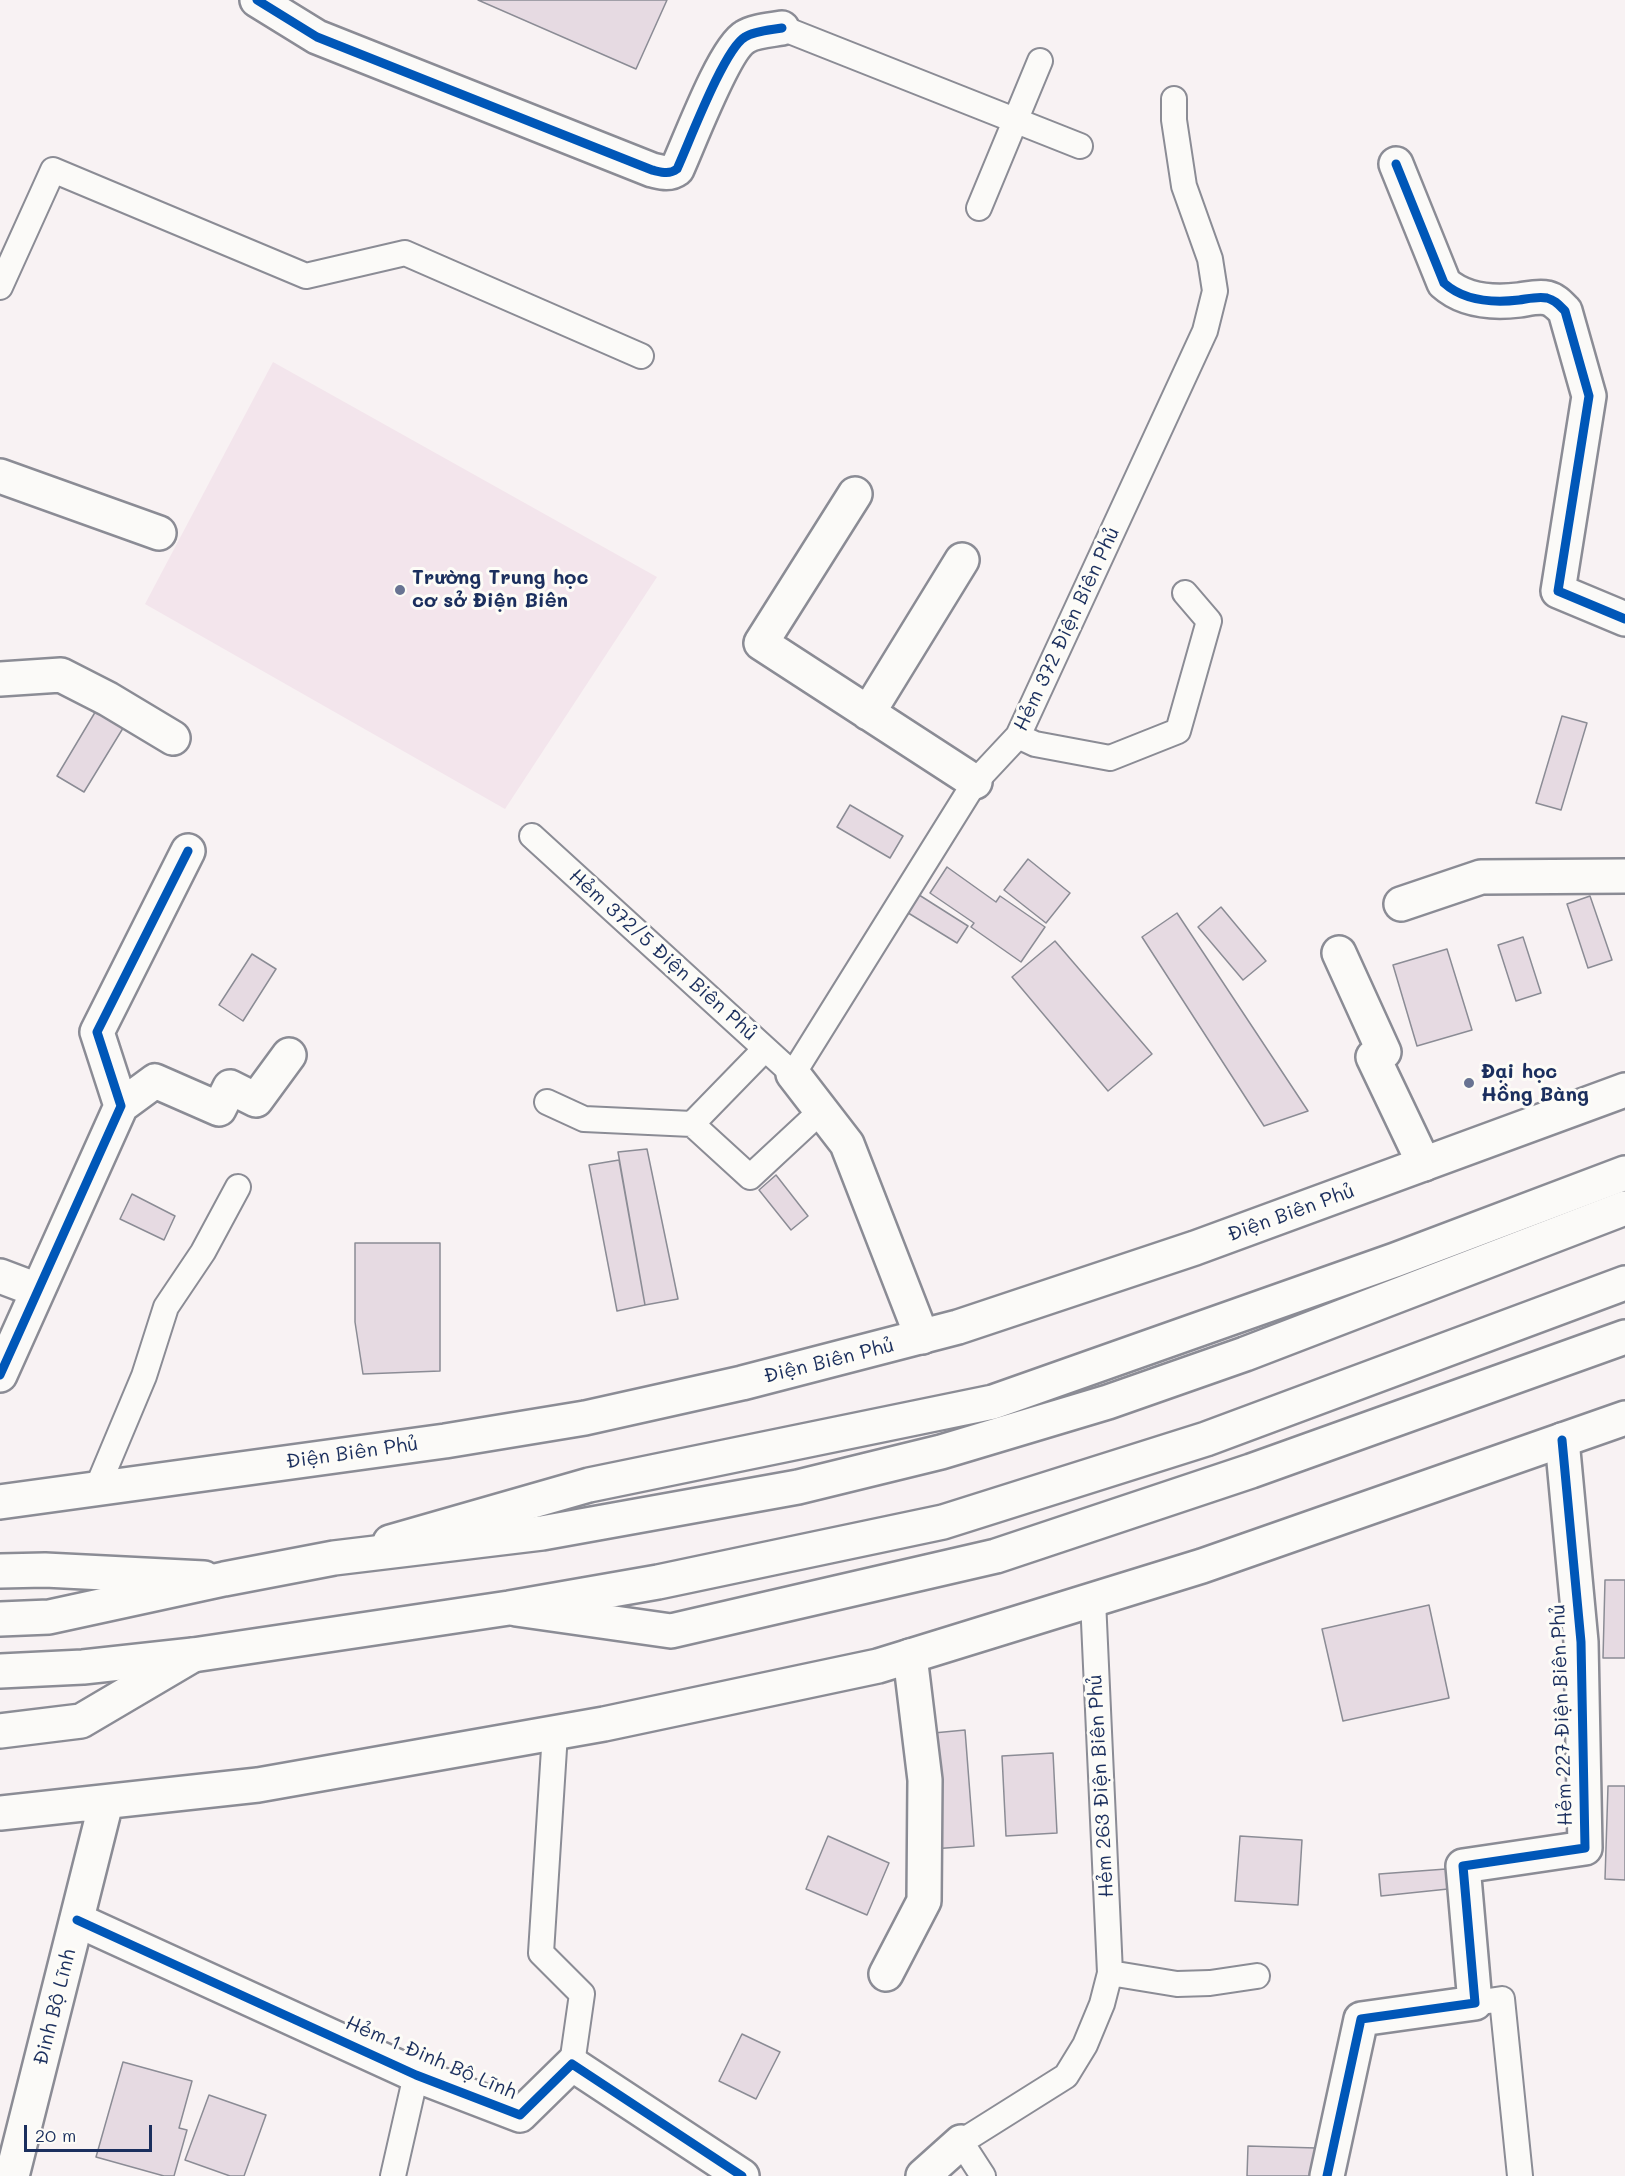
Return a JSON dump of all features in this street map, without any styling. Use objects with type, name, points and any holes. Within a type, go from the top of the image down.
[{"type":"main road","points":[[257,0],[317,37],[652,171],[672,173],[677,169],[720,71],[730,54],[745,37],[782,28]]},
{"type":"main road","points":[[1396,164],[1444,283],[1454,292],[1479,300],[1503,302],[1544,297],[1556,302],[1565,311],[1589,396],[1558,591],[1625,619]]},
{"type":"main road","points":[[0,476],[159,533]]},
{"type":"main road","points":[[855,494],[761,643],[975,782]]},
{"type":"main road","points":[[868,713],[962,560]]},
{"type":"main road","points":[[0,679],[61,675],[108,699],[173,738]]},
{"type":"main road","points":[[121,1106],[97,1032],[188,851]]},
{"type":"main road","points":[[1401,904],[1481,877],[1625,876]]},
{"type":"main road","points":[[1339,953],[1384,1052],[1373,1057],[1424,1164]]},
{"type":"main road","points":[[0,1375],[121,1106],[155,1080],[219,1109],[230,1087],[256,1100],[289,1055]]},
{"type":"main road","points":[[793,1074],[847,1144],[921,1337]]},
{"type":"main road","name":"Điện Biên Phủ","points":[[0,1502],[445,1441],[585,1418],[742,1383],[958,1327],[1195,1248],[1625,1090]]},
{"type":"main road","points":[[334,1558],[590,1485],[993,1402],[1395,1260],[1625,1173]]},
{"type":"main road","points":[[0,1619],[49,1617],[334,1558],[542,1533],[798,1487],[941,1452],[1107,1402],[1245,1354],[1625,1208]]},
{"type":"main road","points":[[0,1276],[37,1290]]},
{"type":"main road","points":[[0,1671],[83,1667],[193,1655],[508,1608],[658,1582],[943,1522],[1206,1439],[1625,1283]]},
{"type":"main road","points":[[508,1608],[671,1631],[996,1556],[1251,1471],[1625,1337]]},
{"type":"main road","points":[[0,1813],[258,1785],[555,1733],[867,1669],[1202,1566],[1625,1418]]},
{"type":"main road","name":"Hẻm 227 Điện Biên Phủ","points":[[1475,2003],[1463,1866],[1585,1848],[1581,1642],[1562,1440]]},
{"type":"main road","points":[[0,1570],[45,1570],[224,1579]]},
{"type":"main road","points":[[0,1731],[81,1721],[193,1655]]},
{"type":"main road","points":[[886,1974],[924,1901],[925,1780],[910,1656]]},
{"type":"main road","name":"Đinh Bộ Lĩnh","points":[[12,2176],[106,1803]]},
{"type":"main road","name":"Hẻm 1 Đinh Bộ Lĩnh","points":[[77,1920],[416,2075],[520,2115],[572,2064]]},
{"type":"main road","points":[[1327,2176],[1360,2019],[1475,2003]]},
{"type":"main road","points":[[572,2064],[742,2176]]},
{"type":"main road","points":[[923,2176],[961,2142]]},
{"type":"lane","points":[[782,28],[1080,146]]},
{"type":"lane","points":[[979,208],[1040,61]]},
{"type":"lane","name":"Hẻm 372 Điện Biên Phủ","points":[[793,1074],[975,782],[1018,736],[1205,331],[1215,291],[1210,260],[1184,186],[1174,120],[1174,99]]},
{"type":"lane","points":[[0,287],[53,170],[306,276],[405,254],[641,356]]},
{"type":"lane","points":[[1018,736],[1035,744],[1110,758],[1178,731],[1209,621],[1185,593]]},
{"type":"lane","name":"Hẻm 372/5 Điện Biên Phủ","points":[[532,836],[793,1074]]},
{"type":"lane","points":[[692,1125],[765,1049]]},
{"type":"lane","points":[[547,1102],[584,1119],[692,1125],[750,1177],[821,1111]]},
{"type":"lane","points":[[97,1488],[144,1376],[165,1307],[203,1252],[238,1187]]},
{"type":"lane","name":"Hẻm 263 Điện Biên Phủ","points":[[961,2142],[1066,2076],[1085,2045],[1102,2004],[1110,1973],[1093,1600]]},
{"type":"lane","points":[[555,1733],[541,1953],[582,1994],[572,2064]]},
{"type":"lane","points":[[1110,1973],[1177,1983],[1210,1983],[1257,1976]]},
{"type":"lane","points":[[1475,2003],[1502,1999],[1520,2176]]},
{"type":"lane","points":[[393,2176],[416,2075]]},
{"type":"lane","points":[[961,2142],[983,2176]]},
{"type":"shaded area","name":"Trường Trung học cơ sở Điện Biên","points":[[273,362],[657,577],[505,809],[145,604]]},
{"type":"building","points":[[478,0],[667,0],[636,69]]},
{"type":"building","points":[[100,704],[128,720],[84,792],[57,776]]},
{"type":"building","points":[[1562,716],[1587,723],[1561,810],[1536,803]]},
{"type":"building","points":[[850,805],[903,836],[890,858],[837,827]]},
{"type":"building","points":[[1028,859],[1070,893],[1046,923],[1004,890]]},
{"type":"building","points":[[947,867],[996,902],[1000,896],[1045,927],[1021,962],[971,927],[974,923],[930,893]]},
{"type":"building","points":[[916,893],[968,926],[957,943],[905,911]]},
{"type":"building","points":[[1590,896],[1612,960],[1588,968],[1567,904]]},
{"type":"building","points":[[1221,907],[1266,961],[1243,980],[1198,927]]},
{"type":"building","points":[[1177,913],[1308,1111],[1264,1126],[1142,937]]},
{"type":"building","points":[[1523,937],[1541,993],[1516,1001],[1498,945]]},
{"type":"building","points":[[1055,941],[1152,1054],[1108,1091],[1012,977]]},
{"type":"building","points":[[1447,949],[1472,1030],[1417,1046],[1393,965]]},
{"type":"building","points":[[252,954],[276,969],[243,1021],[219,1005]]},
{"type":"building","points":[[647,1149],[678,1299],[645,1305],[618,1152]]},
{"type":"building","points":[[619,1160],[645,1305],[617,1311],[589,1165]]},
{"type":"building","points":[[776,1175],[808,1216],[791,1230],[759,1190]]},
{"type":"building","points":[[132,1194],[175,1216],[164,1240],[120,1219]]},
{"type":"building","points":[[355,1243],[440,1243],[440,1371],[363,1374],[355,1322]]},
{"type":"building","points":[[1605,1580],[1625,1580],[1625,1658],[1603,1658]]},
{"type":"building","points":[[1429,1605],[1449,1698],[1343,1721],[1322,1629]]},
{"type":"building","points":[[965,1730],[974,1846],[932,1849],[923,1734]]},
{"type":"building","points":[[1053,1753],[1057,1833],[1006,1836],[1002,1756]]},
{"type":"building","points":[[1608,1786],[1625,1786],[1625,1880],[1605,1879]]},
{"type":"building","points":[[828,1836],[889,1863],[867,1915],[806,1889]]},
{"type":"building","points":[[1240,1836],[1302,1840],[1298,1905],[1235,1901]]},
{"type":"building","points":[[1446,1869],[1448,1889],[1381,1896],[1379,1874]]},
{"type":"building","points":[[742,2034],[780,2052],[756,2099],[719,2081]]},
{"type":"building","points":[[123,2062],[192,2081],[179,2128],[187,2130],[174,2176],[164,2176],[96,2157]]},
{"type":"building","points":[[209,2095],[266,2115],[244,2176],[230,2176],[185,2160]]},
{"type":"building","points":[[1248,2146],[1316,2148],[1315,2176],[1247,2176]]},
{"type":"cycle path","points":[[257,0],[317,37],[652,170],[665,172],[677,169],[717,77],[737,45],[753,33],[782,28]]},
{"type":"cycle path","points":[[1396,164],[1444,283],[1460,294],[1479,299],[1499,301],[1547,298],[1555,301],[1565,311],[1589,396],[1558,591],[1625,619]]},
{"type":"cycle path","points":[[0,1375],[121,1106],[97,1032],[188,851]]},
{"type":"cycle path","points":[[1327,2176],[1361,2019],[1475,2003],[1463,1866],[1585,1848],[1581,1642],[1562,1440]]},
{"type":"cycle path","points":[[77,1920],[416,2075],[520,2115],[572,2064],[742,2176]]},
{"type":"place","name":"Trường Trung học cơ sở Điện Biên","points":[[400,590]]},
{"type":"place","name":"Đại học Hồng Bàng","points":[[1469,1083]]}]
